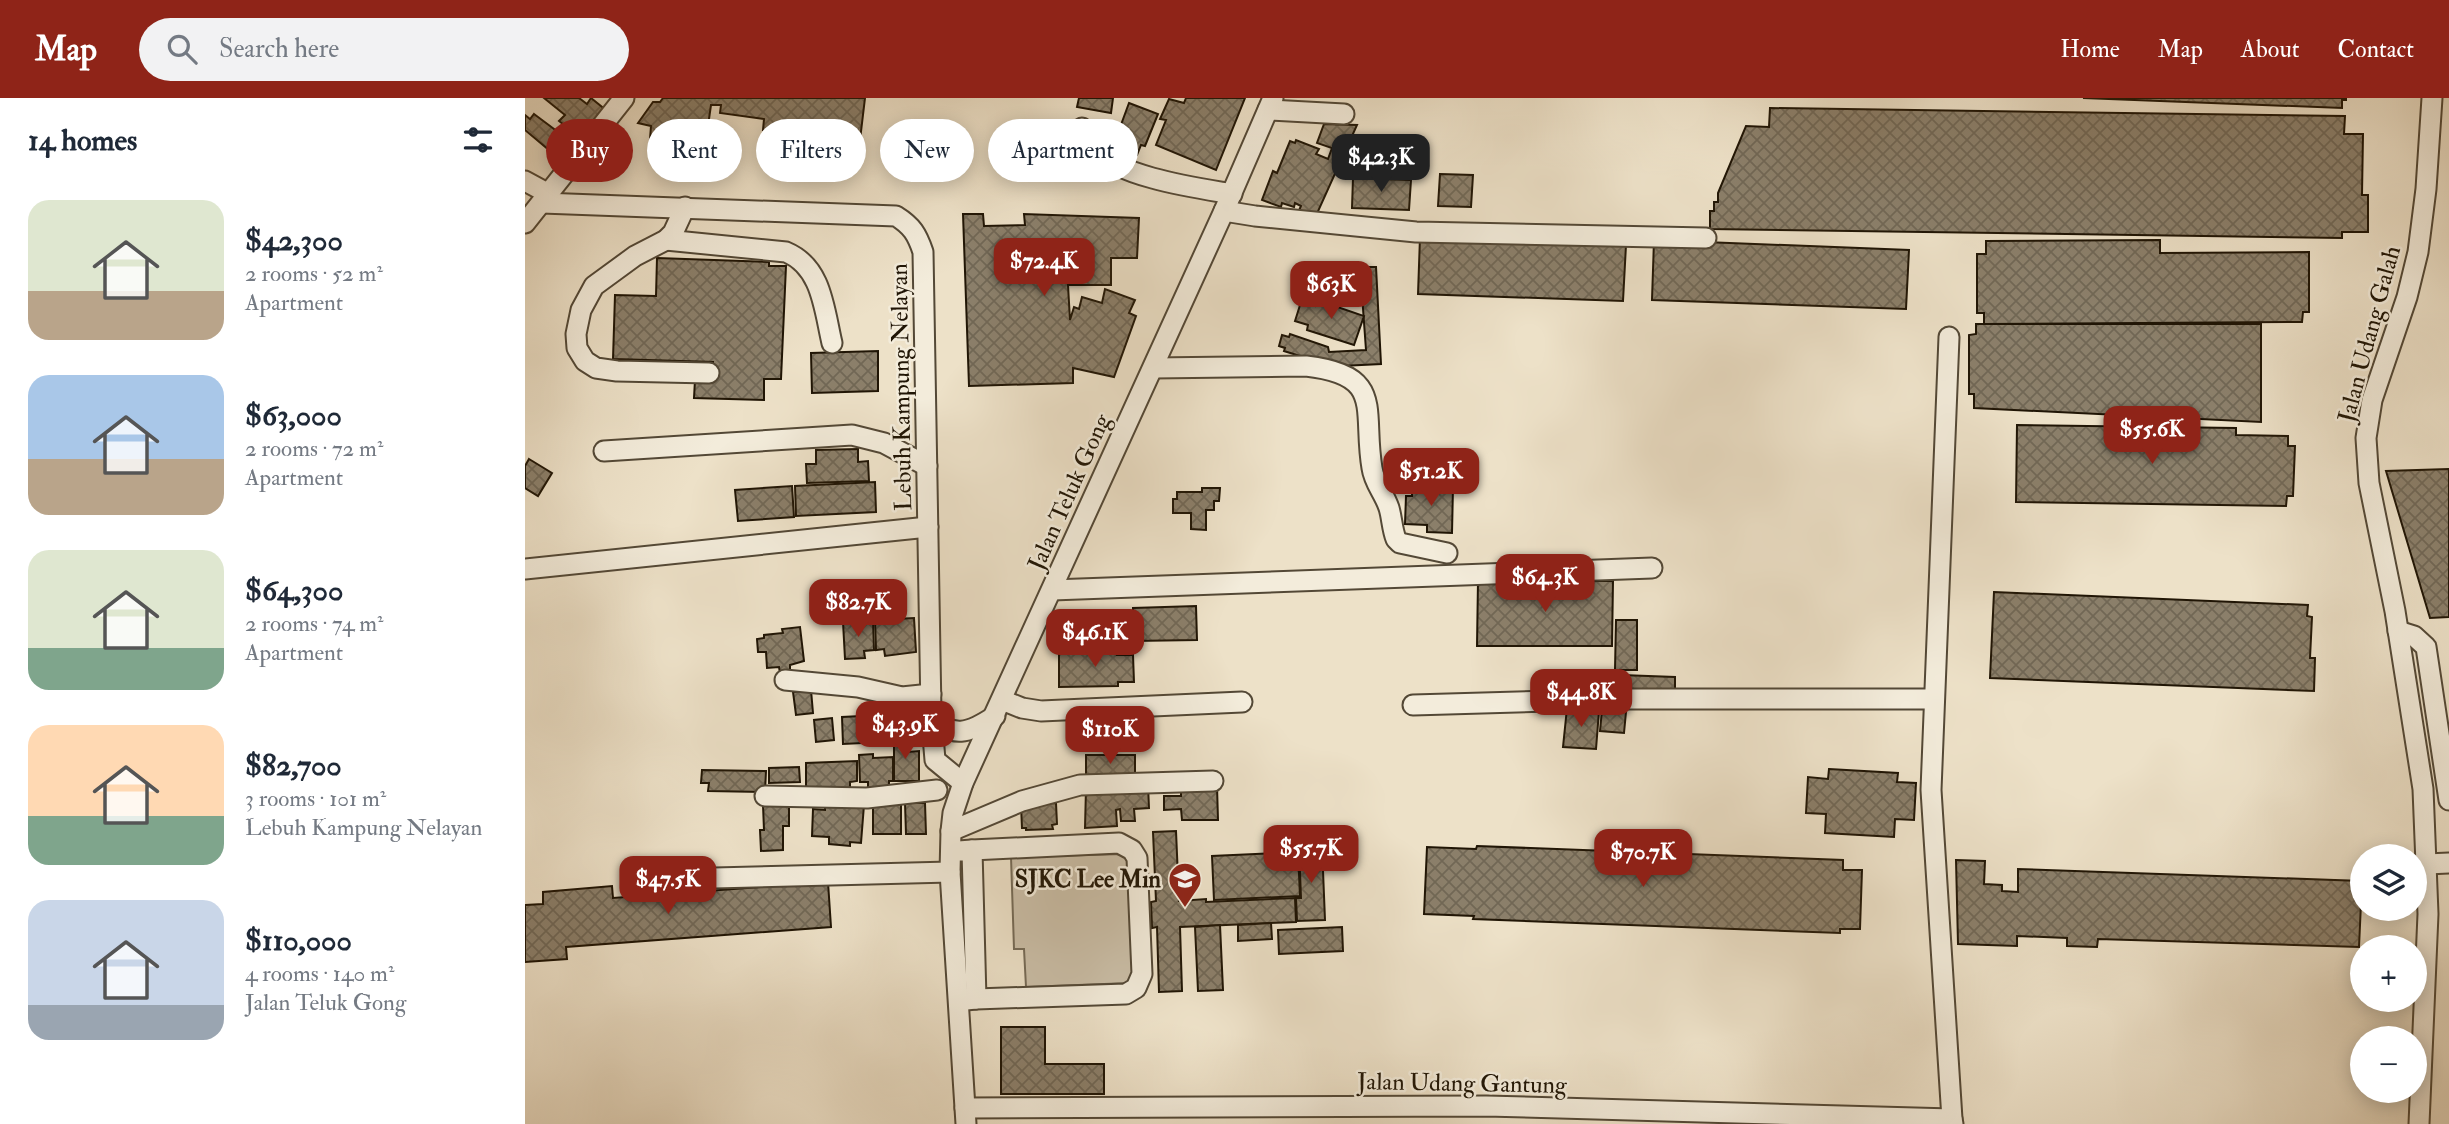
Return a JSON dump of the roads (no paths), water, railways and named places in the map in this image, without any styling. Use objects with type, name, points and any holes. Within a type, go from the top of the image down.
[{"type":"street","points":[[525,223],[624,98]]},
{"type":"street","name":"Jalan Udang Galah","points":[[2426,844],[2423,789],[2399,631],[2369,483],[2366,438],[2372,400],[2407,297],[2416,260],[2426,189],[2432,98]]},
{"type":"street","points":[[1271,104],[1344,114]]},
{"type":"street","name":"Jalan Teluk Gong","points":[[965,1116],[967,1000],[950,872],[953,813],[963,783],[1271,104]]},
{"type":"street","points":[[1138,172],[1190,187],[1255,216],[1428,232],[1706,238]]},
{"type":"street","points":[[525,181],[546,198]]},
{"type":"street","name":"Lebuh Kampung Nelayan","points":[[546,198],[896,216],[916,232],[923,252],[931,703],[937,790],[951,843]]},
{"type":"street","points":[[685,207],[673,233],[666,240],[635,256],[594,286],[581,310],[576,334],[577,348],[585,361],[596,368],[709,373]]},
{"type":"street","points":[[666,240],[794,255],[812,272],[819,285],[832,343]]},
{"type":"street","points":[[1949,337],[1934,699],[1932,825],[1952,1121]]},
{"type":"street","points":[[1153,368],[1306,366],[1348,377],[1357,385],[1366,404],[1373,473],[1388,503],[1396,539],[1400,543],[1447,552]]},
{"type":"street","points":[[604,452],[852,435],[884,443],[927,466]]},
{"type":"street","points":[[525,569],[928,527]]},
{"type":"street","points":[[1052,590],[1652,568]]},
{"type":"street","points":[[2399,631],[2414,636],[2425,648],[2449,800]]},
{"type":"street","points":[[785,680],[858,687],[931,703],[943,727],[956,732],[971,730],[998,708],[1068,711],[1242,702]]},
{"type":"street","points":[[1413,705],[1615,699],[1934,699]]},
{"type":"street","points":[[935,760],[963,783]]},
{"type":"street","points":[[951,843],[1022,801],[1080,785],[1213,781]]},
{"type":"street","points":[[765,796],[867,798],[937,790]]},
{"type":"street","points":[[951,843],[972,850],[1119,843],[1129,846],[1137,858],[1142,965],[1139,984],[1126,994],[967,1000],[972,850]]},
{"type":"street","points":[[2427,864],[2449,863]]},
{"type":"street","name":"Jalan Udang Galah","points":[[2419,1124],[2428,914],[2427,864]]},
{"type":"street","points":[[674,879],[950,872]]},
{"type":"street","name":"Jalan Udang Gantung","points":[[965,1116],[1486,1106],[1952,1121]]},
{"type":"place","name":"SJKC Lee Min","points":[[1185,909]]}]
